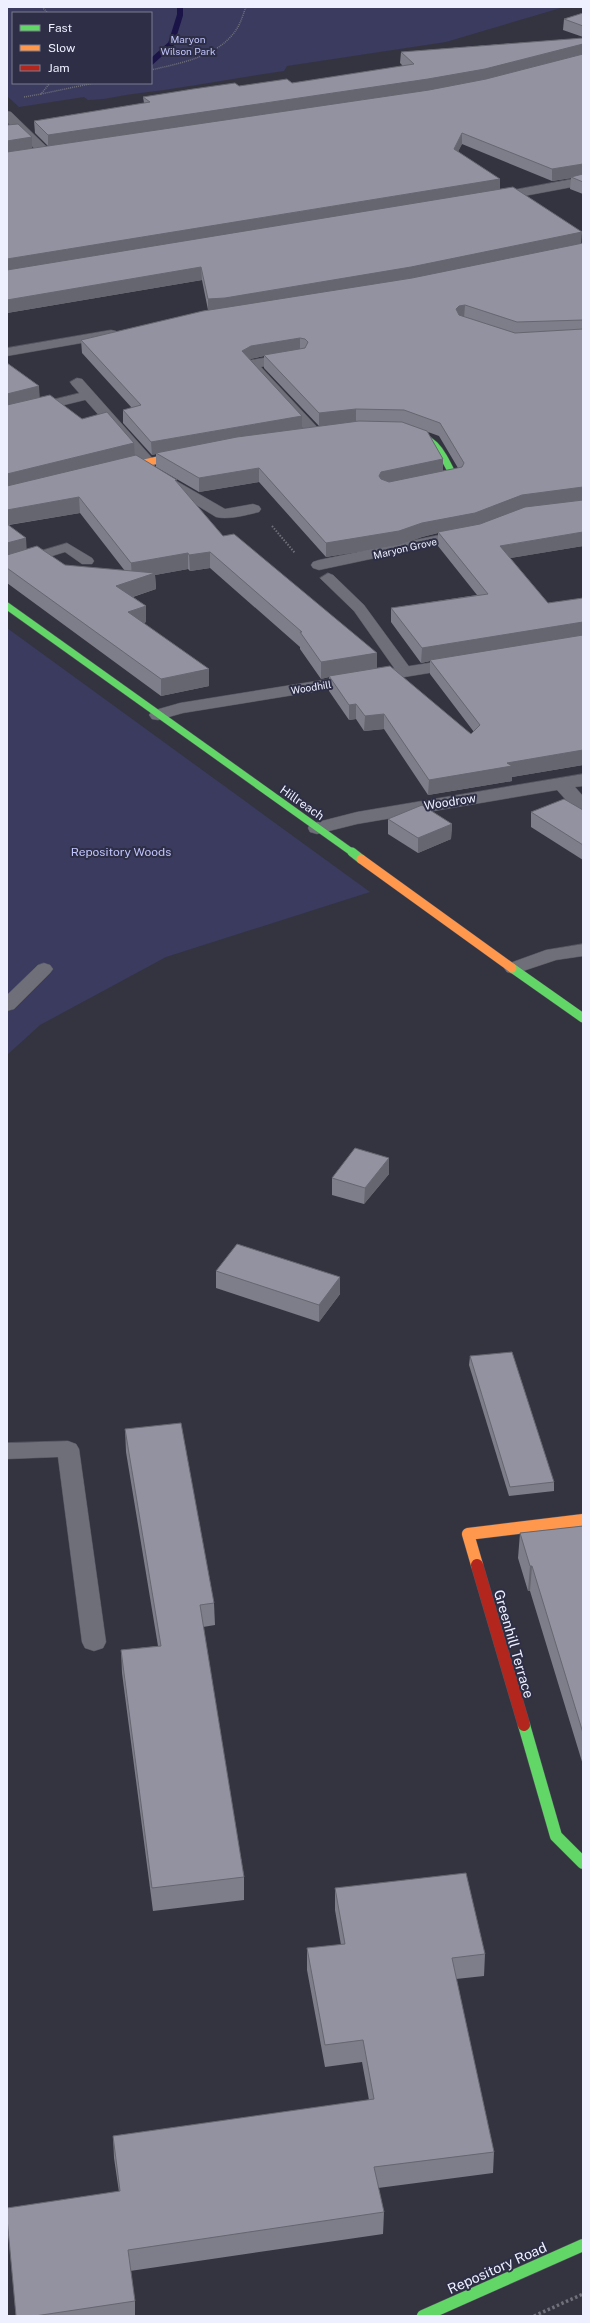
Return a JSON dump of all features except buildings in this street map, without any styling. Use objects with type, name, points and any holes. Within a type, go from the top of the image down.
[{"type":"main road","points":[[30,154],[49,152]]},
{"type":"main road","points":[[396,428],[420,433],[434,440],[454,477],[424,482]]},
{"type":"main road","points":[[300,435],[319,432]]},
{"type":"main road","points":[[110,471],[194,452]]},
{"type":"main road","name":"Hillreach","points":[[7,606],[583,1018]]},
{"type":"main road","name":"Greenhill Terrace","points":[[583,1520],[468,1534],[556,1836],[583,1863]]},
{"type":"main road","name":"Repository Road","points":[[423,2316],[583,2245]]},
{"type":"street","points":[[7,115],[49,152]]},
{"type":"street","points":[[481,200],[583,181]]},
{"type":"street","points":[[300,356],[251,364],[319,432]]},
{"type":"street","points":[[77,382],[145,464],[222,514],[253,509]]},
{"type":"street","name":"Maryon Grove","points":[[323,572],[403,550],[422,543],[485,530]]},
{"type":"street","name":"Woodhill","points":[[158,715],[180,708],[475,660]]},
{"type":"street","name":"Woodrow","points":[[317,828],[357,818],[583,780]]},
{"type":"street","points":[[562,784],[583,807]]},
{"type":"street","points":[[514,968],[553,954],[583,950]]},
{"type":"lane","points":[[7,352],[121,332]]},
{"type":"lane","points":[[7,415],[88,395]]},
{"type":"lane","points":[[7,566],[67,547],[87,561]]},
{"type":"lane","points":[[323,572],[359,608],[405,672]]},
{"type":"lane","points":[[7,1005],[44,969]]},
{"type":"lane","points":[[7,1451],[68,1449],[94,1642]]},
{"type":"path","points":[[152,70],[186,61],[222,45],[236,30],[246,7]]},
{"type":"path","points":[[49,84],[41,94],[89,84]]},
{"type":"path","points":[[253,509],[254,502],[271,522],[273,528],[297,556]]},
{"type":"path","points":[[266,530],[273,528]]},
{"type":"path","points":[[534,2316],[583,2294]]},
{"type":"green space","name":"Maryon Wilson Park","points":[[7,7],[564,7],[446,42],[287,66],[284,71],[171,89],[105,99],[88,100],[84,97],[19,107],[7,96]]},
{"type":"green space","name":"Repository Woods","points":[[7,628],[370,892],[166,957],[40,1025],[7,1055]]},
{"type":"waterway","points":[[152,61],[171,44],[180,15],[180,7]]},
{"type":"traffic: fast","points":[[404,430],[425,436],[431,440],[441,451],[454,477],[432,481]]},
{"type":"traffic: fast","points":[[7,606],[361,859]]},
{"type":"traffic: fast","points":[[512,968],[583,1018]]},
{"type":"traffic: fast","points":[[524,1725],[556,1836],[583,1863]]},
{"type":"traffic: fast","points":[[423,2316],[583,2245]]},
{"type":"traffic: slow","points":[[118,469],[184,454]]},
{"type":"traffic: slow","points":[[361,859],[512,968]]},
{"type":"traffic: slow","points":[[477,1565],[468,1534],[583,1520]]},
{"type":"traffic: jam","points":[[477,1565],[524,1725]]}]
